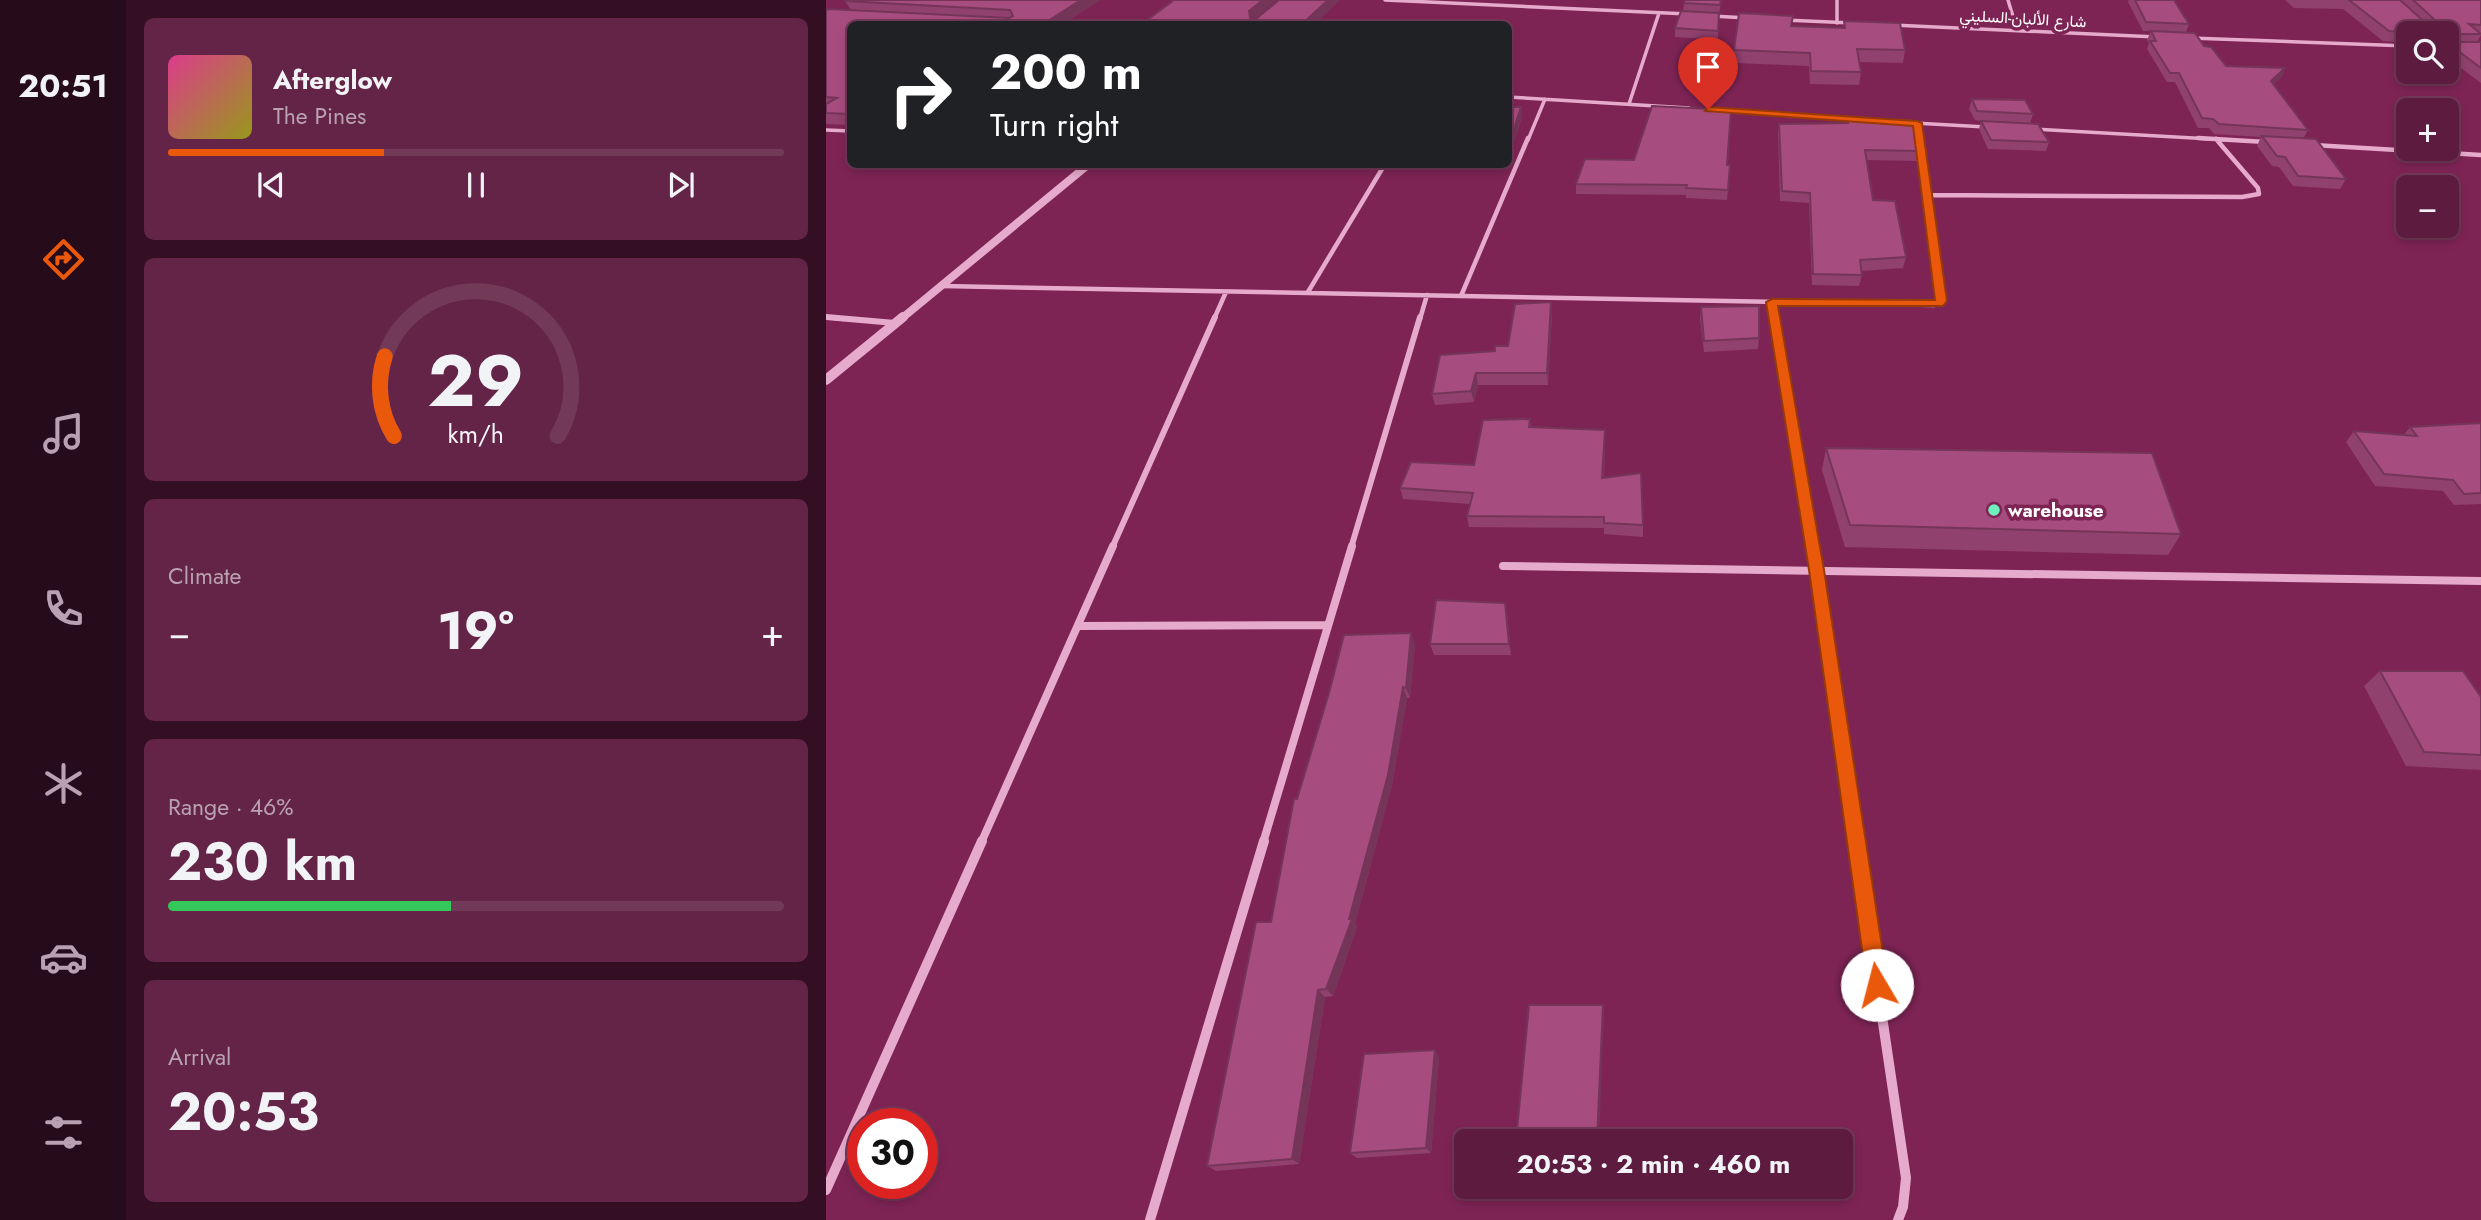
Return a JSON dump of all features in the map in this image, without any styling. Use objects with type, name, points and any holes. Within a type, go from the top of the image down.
[{"type":"street","points":[[1385,0],[1755,18]]},
{"type":"street","points":[[1837,0],[1838,23]]},
{"type":"street","points":[[2008,0],[2017,30]]},
{"type":"street","points":[[1629,104],[1659,13]]},
{"type":"street","points":[[1783,20],[1865,24]]},
{"type":"street","name":"شارع الألبان-السليني","points":[[1879,24],[2164,37]]},
{"type":"street","points":[[2177,37],[2396,46]]},
{"type":"street","points":[[1512,97],[1698,109]]},
{"type":"street","points":[[1461,296],[1545,99]]},
{"type":"street","points":[[1711,110],[1863,120]]},
{"type":"street","points":[[1904,122],[1999,128]]},
{"type":"street","points":[[942,286],[1939,304],[1941,301],[1917,123]]},
{"type":"street","points":[[2026,129],[2272,142]]},
{"type":"street","points":[[826,130],[847,131]]},
{"type":"street","points":[[1927,195],[2242,197],[2259,194],[2258,188],[2216,139]]},
{"type":"street","points":[[2300,144],[2481,155]]},
{"type":"street","points":[[826,380],[1084,168]]},
{"type":"street","points":[[1308,292],[1382,168]]},
{"type":"street","points":[[826,1190],[1226,292]]},
{"type":"street","points":[[1150,1220],[1427,296]]},
{"type":"street","points":[[1772,302],[1816,570],[1906,1178],[1903,1208],[1898,1220]]},
{"type":"street","points":[[826,317],[895,323]]},
{"type":"street","points":[[1503,566],[2481,581]]},
{"type":"street","points":[[1079,626],[1328,625]]},
{"type":"building","points":[[1081,0],[1048,21],[847,21],[847,114],[826,113],[826,104],[837,98],[826,97],[826,10],[1009,18],[1013,16],[1010,10],[845,1]]},
{"type":"building","points":[[1174,0],[1263,0],[1249,11],[1250,18],[1256,19],[1279,0],[1328,0],[1305,21],[1146,21]]},
{"type":"building","points":[[1685,0],[1721,0],[1720,5],[1684,3]]},
{"type":"building","points":[[2135,0],[2174,0],[2189,24],[2146,22]]},
{"type":"building","points":[[2349,0],[2400,0],[2423,21],[2396,21],[2396,32],[2389,31]]},
{"type":"building","points":[[2413,0],[2481,0],[2481,25],[2469,24],[2481,34],[2459,34],[2459,21],[2435,21]]},
{"type":"building","points":[[1681,11],[1719,13],[1718,31],[1675,28]]},
{"type":"building","points":[[1739,13],[1793,16],[1791,26],[1845,28],[1844,21],[1900,23],[1905,50],[1857,49],[1861,72],[1811,71],[1810,53],[1734,50]]},
{"type":"building","points":[[2151,31],[2195,33],[2204,46],[2211,47],[2226,66],[2285,68],[2271,81],[2308,130],[2219,124],[2213,119],[2202,118],[2179,73],[2170,73],[2150,41],[2156,41]]},
{"type":"building","points":[[2459,42],[2481,42],[2481,68],[2459,52]]},
{"type":"building","points":[[1972,99],[2025,100],[2033,114],[1977,111]]},
{"type":"building","points":[[1652,106],[1731,110],[1728,190],[1686,188],[1687,185],[1576,184],[1585,159],[1634,160]]},
{"type":"building","points":[[1512,107],[1521,107],[1513,132]]},
{"type":"building","points":[[1847,118],[1917,121],[1920,151],[1865,150],[1873,200],[1895,201],[1906,257],[1860,260],[1862,275],[1813,274],[1810,193],[1782,191],[1779,124],[1848,123]]},
{"type":"building","points":[[1981,121],[2038,124],[2049,142],[1991,140]]},
{"type":"building","points":[[2262,136],[2316,139],[2346,179],[2298,176],[2285,157],[2277,156]]},
{"type":"building","points":[[1551,302],[1547,373],[1476,373],[1471,391],[1432,394],[1440,355],[1495,351],[1495,346],[1508,346],[1515,304]]},
{"type":"building","points":[[1759,306],[1759,338],[1704,341],[1701,307]]},
{"type":"building","points":[[1530,419],[1529,427],[1605,430],[1602,478],[1641,473],[1643,525],[1604,523],[1604,517],[1467,516],[1473,493],[1400,488],[1411,462],[1474,465],[1483,420]]},
{"type":"building","points":[[2481,423],[2481,493],[2464,494],[2453,480],[2384,474],[2354,431],[2417,436],[2410,427]]},
{"type":"building","name":"warehouse","points":[[1826,448],[2152,453],[2181,534],[1850,525]]},
{"type":"building","points":[[1436,600],[1505,603],[1509,644],[1430,644]]},
{"type":"building","points":[[1411,633],[1406,688],[1403,687],[1388,775],[1349,919],[1352,919],[1326,989],[1318,990],[1292,1159],[1207,1166],[1256,922],[1271,922],[1294,799],[1297,799],[1344,635]]},
{"type":"building","points":[[2380,671],[2463,671],[2481,697],[2481,755],[2424,752]]},
{"type":"building","points":[[1529,1005],[1603,1005],[1598,1129],[1517,1129]]},
{"type":"building","points":[[1435,1050],[1426,1148],[1350,1153],[1364,1054]]},
{"type":"place","name":"warehouse","points":[[1994,510]]},
{"type":"route","points":[[1708,109],[1917,123],[1941,301],[1939,304],[1772,302],[1816,570],[1877,985]]}]
